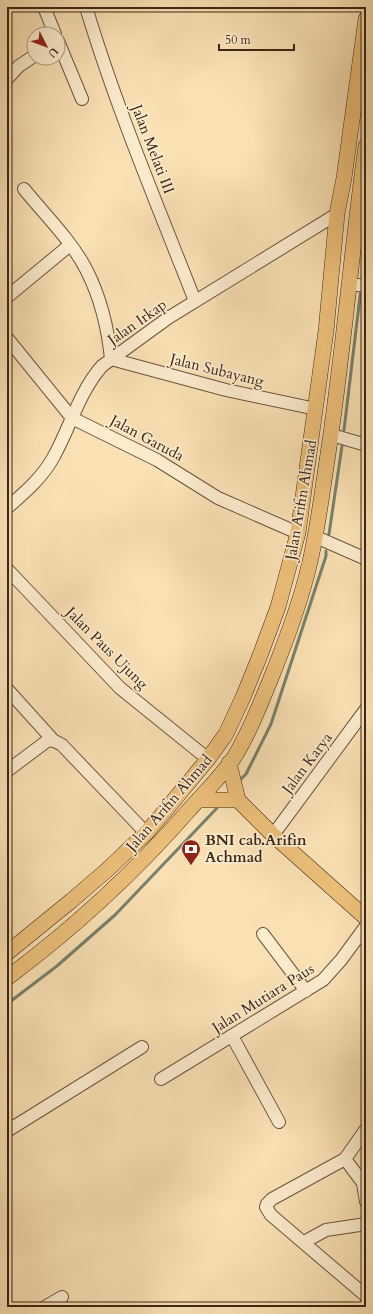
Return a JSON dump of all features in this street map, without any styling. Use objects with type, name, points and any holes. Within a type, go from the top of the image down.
[{"type":"main road","name":"Jalan Arifin Ahmad","points":[[7,953],[107,870],[146,833],[208,759],[226,734],[244,695],[278,607],[298,533],[326,331],[337,214],[344,178],[366,20]]},
{"type":"main road","name":"Jalan Arifin Ahmad","points":[[7,978],[41,952],[106,896],[143,861],[222,774],[249,730],[282,649],[303,588],[316,537],[358,285],[361,243],[361,180],[366,146]]},
{"type":"main road","points":[[344,178],[361,180]]},
{"type":"main road","points":[[229,763],[238,800],[273,835],[366,918]]},
{"type":"main road","points":[[198,800],[238,800]]},
{"type":"street","points":[[44,7],[52,26]]},
{"type":"street","name":"Jalan Melati III","points":[[86,7],[100,53],[118,103],[195,301]]},
{"type":"street","points":[[66,60],[82,99]]},
{"type":"street","points":[[7,79],[19,66],[26,61]]},
{"type":"street","points":[[24,189],[70,245],[87,271],[100,300],[106,322],[111,359]]},
{"type":"street","name":"Jalan Irkap","points":[[8,506],[33,484],[53,458],[84,394],[97,372],[111,359],[168,318],[337,214]]},
{"type":"street","points":[[7,297],[70,245]]},
{"type":"street","name":"Jalan Garuda","points":[[7,338],[72,418],[157,460],[218,498],[298,533]]},
{"type":"street","name":"Jalan Subayang","points":[[111,359],[226,390],[316,409]]},
{"type":"street","points":[[332,435],[366,445]]},
{"type":"street","points":[[316,537],[366,559]]},
{"type":"street","name":"Jalan Paus Ujung","points":[[7,569],[120,688],[208,759]]},
{"type":"street","points":[[7,689],[53,740],[62,745],[146,833]]},
{"type":"street","name":"Jalan Karya","points":[[273,835],[366,709]]},
{"type":"street","points":[[7,771],[41,745],[47,741],[53,740]]},
{"type":"street","name":"Jalan Mutiara Paus","points":[[161,1079],[323,980],[331,973],[366,926]]},
{"type":"street","points":[[263,934],[306,991]]},
{"type":"street","points":[[232,1036],[279,1122]]},
{"type":"street","points":[[7,1131],[142,1047]]},
{"type":"street","points":[[366,1129],[345,1159],[272,1198],[267,1204],[267,1208],[271,1215],[366,1296]]},
{"type":"street","points":[[345,1159],[363,1183],[366,1202]]},
{"type":"street","points":[[304,1242],[326,1230],[366,1224]]},
{"type":"street","points":[[45,1307],[62,1297]]},
{"type":"waterway","points":[[362,282],[366,250]]},
{"type":"waterway","points":[[344,430],[361,288]]},
{"type":"waterway","points":[[329,534],[342,446]]},
{"type":"waterway","points":[[241,779],[246,774],[271,724],[326,556],[326,551]]},
{"type":"waterway","points":[[7,1004],[57,966],[115,915],[217,808]]},
{"type":"place","name":"BNI cab.Arifin Achmad","points":[[191,866]]}]
